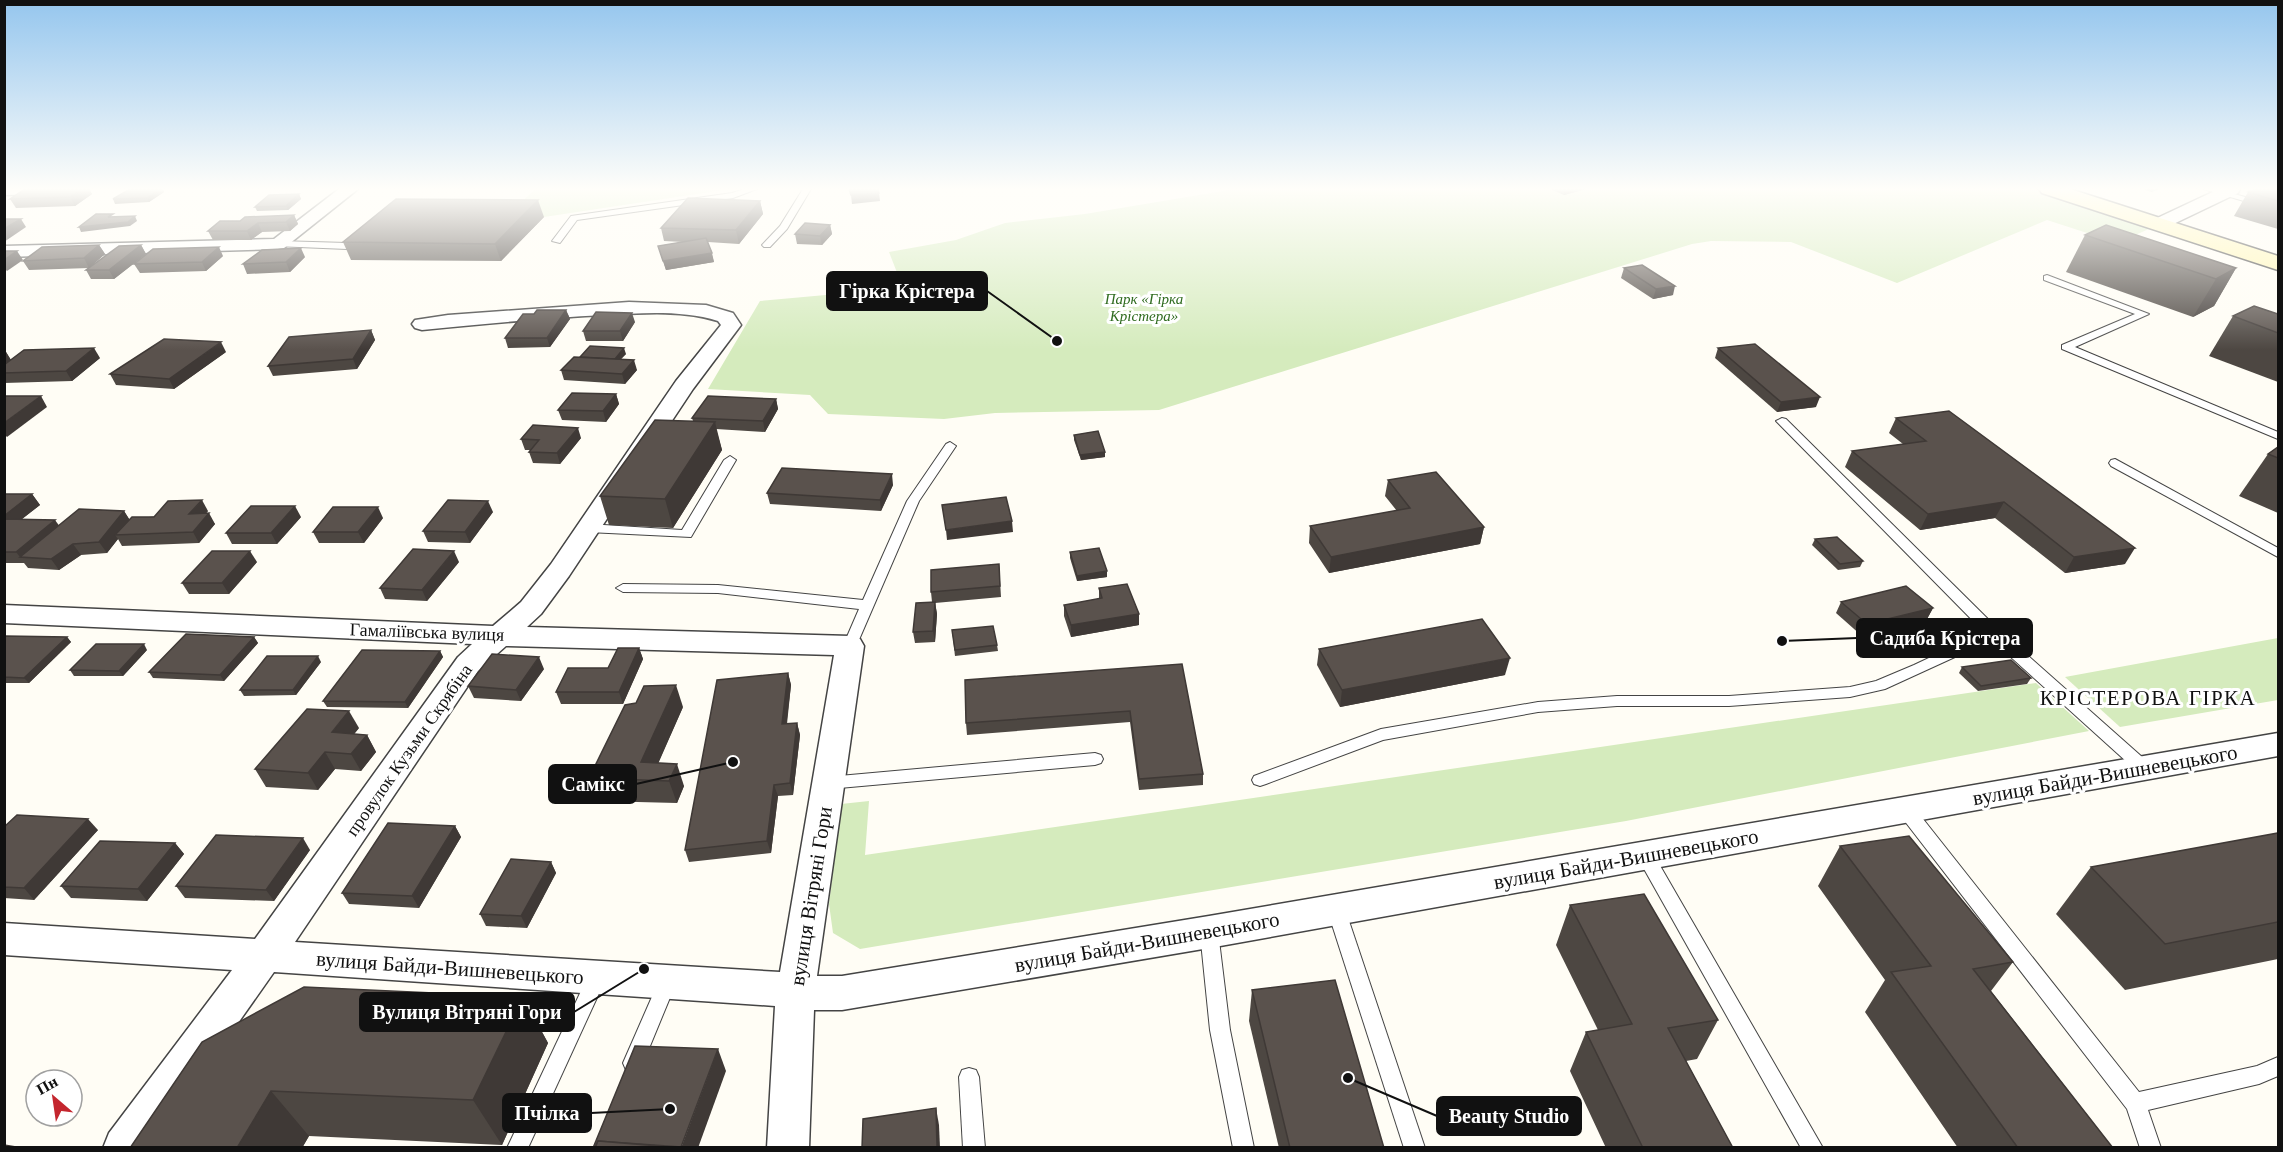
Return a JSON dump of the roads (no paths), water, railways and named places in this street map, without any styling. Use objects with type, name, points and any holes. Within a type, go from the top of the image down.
[{"type":"main road","points":[[2216,243],[2278,263]]},
{"type":"street","points":[[4,252],[278,244]]},
{"type":"street","name":"провулок Кузьми Скрябіна","points":[[124,1148],[265,955],[468,664],[531,608],[684,386],[731,325],[726,317],[682,309],[593,309],[422,324]]},
{"type":"street","name":"Гамаліївська вулиця","points":[[4,614],[499,636],[850,646]]},
{"type":"street","name":"вулиця Вітряні Гори","points":[[788,1148],[795,993],[850,646]]},
{"type":"street","name":"вулиця Байди-Вишневецького","points":[[4,939],[779,989],[795,993],[842,993],[1209,932],[2278,745]]},
{"type":"lane","points":[[278,244],[347,246]]},
{"type":"lane","points":[[2047,278],[2144,314],[2066,347],[2278,436]]},
{"type":"lane","points":[[1782,421],[1994,633],[2145,768]]},
{"type":"lane","points":[[850,646],[913,501],[950,446]]},
{"type":"lane","points":[[588,528],[686,534],[730,460]]},
{"type":"lane","points":[[2115,463],[2278,553]]},
{"type":"lane","points":[[623,588],[718,589],[868,605]]},
{"type":"lane","points":[[1260,780],[1381,735],[1538,707],[1617,701],[1730,701],[1850,692],[1880,685],[1994,633]]},
{"type":"lane","points":[[828,783],[1095,759]]},
{"type":"lane","points":[[1906,810],[2135,1103],[2151,1148]]},
{"type":"lane","points":[[1645,855],[1813,1148]]},
{"type":"lane","points":[[1336,909],[1415,1148]]},
{"type":"lane","points":[[1209,932],[1220,1030],[1244,1148]]},
{"type":"lane","points":[[517,1148],[597,978]]},
{"type":"lane","points":[[625,1081],[668,982]]},
{"type":"lane","points":[[2135,1103],[2259,1076],[2278,1066]]},
{"type":"lane","points":[[969,1077],[974,1148]]},
{"type":"place","name":"Гірка Крістера","points":[[1057,341]]},
{"type":"place","name":"Садиба Крістера","points":[[1782,641]]},
{"type":"place","name":"Самікс","points":[[733,762]]},
{"type":"place","name":"Вулиця Вітряні Гори","points":[[644,969]]},
{"type":"place","name":"Beauty Studio","points":[[1348,1078]]},
{"type":"place","name":"Пчілка","points":[[670,1109]]},
{"type":"district","name":"КРІСТЕРОВА ГІРКА","points":[[2148,698]]},
{"type":"park label","name":"Парк «Гірка Крістера»","points":[[1144,308]]}]
